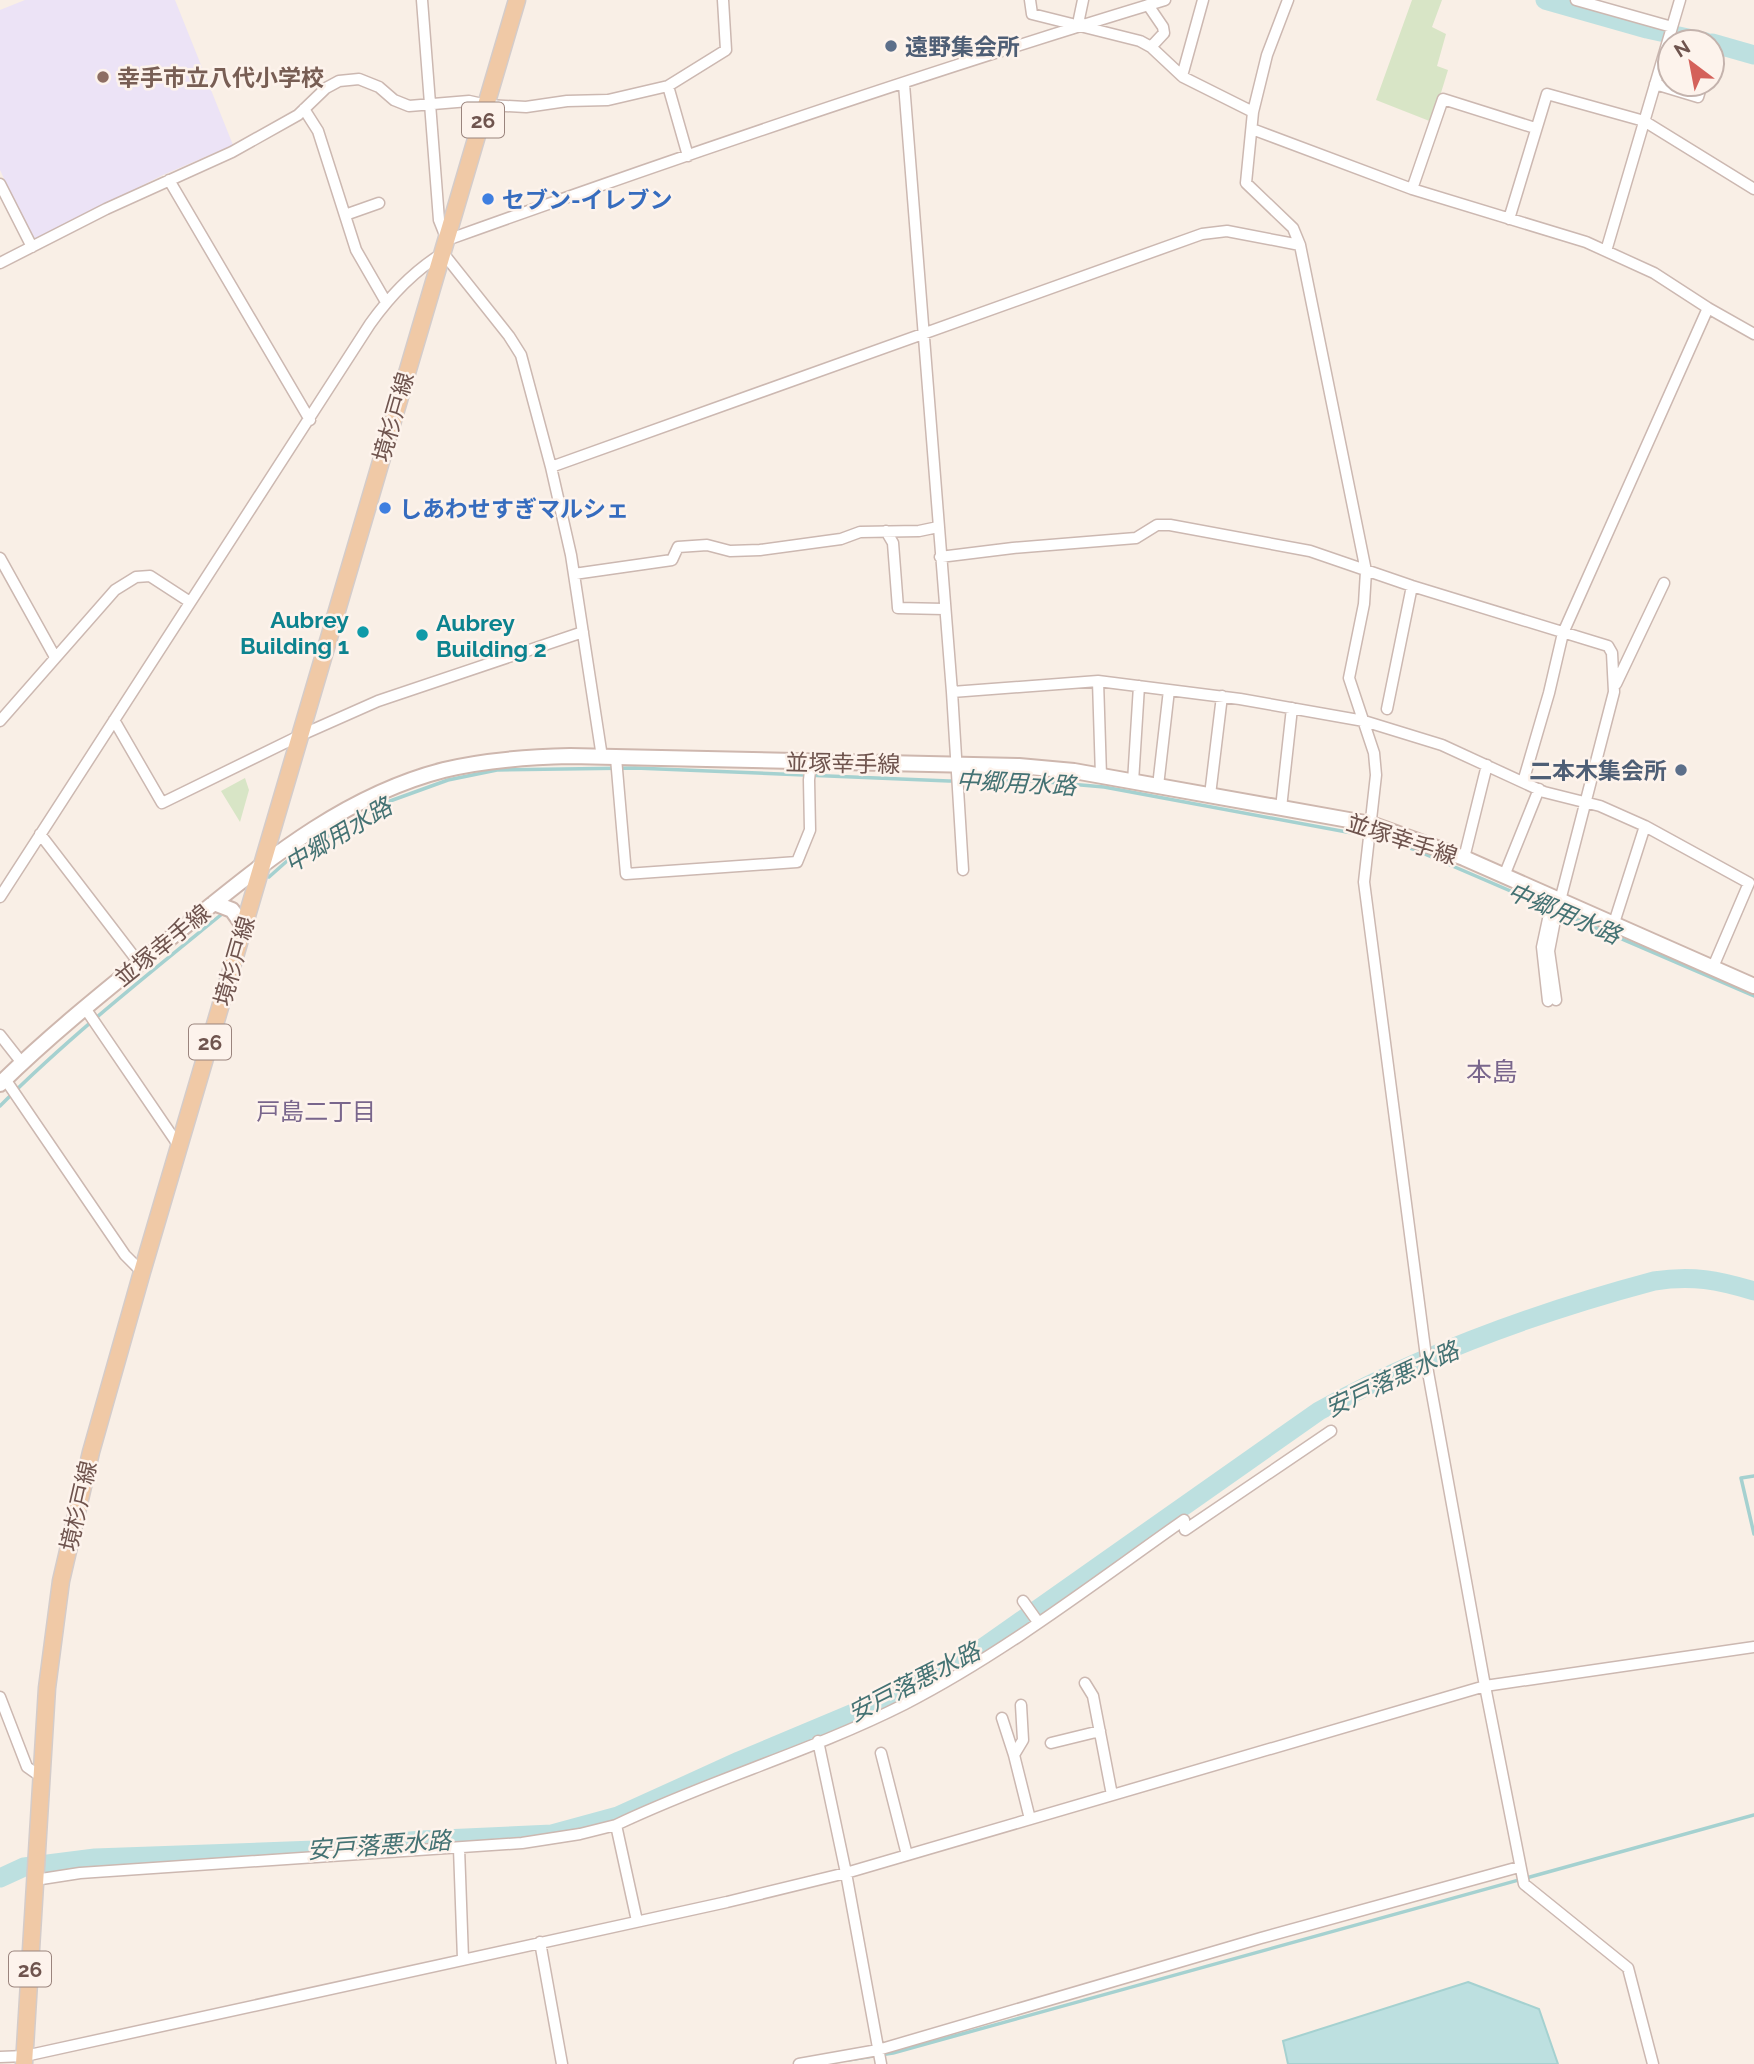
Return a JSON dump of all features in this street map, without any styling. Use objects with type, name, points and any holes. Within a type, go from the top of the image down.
[{"type":"main road","name":"境杉戸線","points":[[25,2060],[47,1688],[61,1581],[91,1452],[517,0]]},
{"type":"main road","name":"並塚幸手線","points":[[3,1081],[85,1008],[214,903],[291,843],[340,812],[419,777],[468,765],[530,757],[1019,766],[1101,776],[1371,824],[1464,858],[1754,986]]},
{"type":"main road","points":[[214,903],[232,910],[244,927]]},
{"type":"street","points":[[422,0],[439,220],[445,246],[521,355],[551,467],[574,575],[609,758],[626,874],[797,862],[810,830],[811,762]]},
{"type":"street","points":[[0,263],[106,209],[232,152],[304,109],[339,81],[352,78],[379,87],[409,106],[468,101],[526,107],[567,101],[608,100],[668,86],[726,50],[723,0]]},
{"type":"street","points":[[1030,0],[1032,14],[1130,37],[1150,47],[1182,76],[1253,112]]},
{"type":"street","points":[[1081,25],[1079,19],[1083,0]]},
{"type":"street","points":[[0,897],[386,302],[445,246],[688,156],[1081,25],[1165,0]]},
{"type":"street","points":[[1182,76],[1203,0]]},
{"type":"street","points":[[1288,0],[1267,55],[1253,112],[1246,183],[1293,228],[1300,245],[1366,571],[1364,604],[1349,678],[1374,753],[1376,775],[1364,882],[1428,1372],[1524,1884],[1628,1968],[1653,2064]]},
{"type":"street","points":[[1576,0],[1672,27]]},
{"type":"street","points":[[1606,251],[1680,0]]},
{"type":"street","points":[[1148,5],[1163,27],[1164,33],[1150,47]]},
{"type":"street","points":[[904,84],[952,692],[963,870]]},
{"type":"street","points":[[668,86],[688,156]]},
{"type":"street","points":[[1509,219],[1547,94],[1644,121],[1754,189]]},
{"type":"street","points":[[1412,189],[1443,99],[1535,128]]},
{"type":"street","points":[[304,109],[318,131],[356,250],[386,302]]},
{"type":"street","points":[[1252,128],[1412,189],[1606,251],[1654,273],[1754,334]]},
{"type":"street","points":[[169,180],[310,420]]},
{"type":"street","points":[[0,184],[32,247]]},
{"type":"street","points":[[345,215],[379,203]]},
{"type":"street","points":[[551,467],[1202,234],[1227,231],[1300,245]]},
{"type":"street","points":[[1523,782],[1563,633],[1708,308]]},
{"type":"street","points":[[940,557],[1136,538],[1157,525],[1170,525],[1310,551],[1412,586],[1608,646],[1612,653],[1614,687]]},
{"type":"street","points":[[574,575],[671,560],[678,547],[693,545],[730,551],[760,550],[841,539],[860,532],[938,527]]},
{"type":"street","points":[[886,531],[893,543],[898,608],[944,609]]},
{"type":"street","points":[[0,558],[55,657]]},
{"type":"street","points":[[0,721],[115,590],[136,577],[150,576],[190,602]]},
{"type":"street","points":[[1552,1001],[1549,951],[1555,920],[1614,687],[1664,583]]},
{"type":"street","points":[[1387,709],[1412,586]]},
{"type":"street","points":[[114,720],[162,803],[378,701],[583,632]]},
{"type":"street","points":[[952,692],[1098,681],[1222,696],[1364,721],[1442,744],[1539,789],[1600,806],[1645,826],[1749,883],[1713,967]]},
{"type":"street","points":[[1098,681],[1101,776]]},
{"type":"street","points":[[1133,782],[1139,686]]},
{"type":"street","points":[[1158,786],[1170,690]]},
{"type":"street","points":[[1210,795],[1222,696]]},
{"type":"street","points":[[1281,808],[1292,708]]},
{"type":"street","points":[[1464,858],[1487,765]]},
{"type":"street","points":[[1504,876],[1539,789]]},
{"type":"street","points":[[1614,923],[1645,826]]},
{"type":"street","points":[[40,834],[139,963]]},
{"type":"street","points":[[85,1008],[179,1146]]},
{"type":"street","points":[[0,1035],[22,1063]]},
{"type":"street","points":[[3,1081],[125,1255],[142,1272]]},
{"type":"street","points":[[35,1877],[522,1843],[616,1825],[887,1713],[943,1684],[984,1660],[1184,1520],[1185,1530],[1331,1431]]},
{"type":"street","points":[[1023,1601],[1038,1622]]},
{"type":"street","points":[[0,2057],[25,2060],[846,1873],[1485,1686],[1754,1647]]},
{"type":"street","points":[[1085,1684],[1093,1696],[1112,1795]]},
{"type":"street","points":[[0,1697],[27,1767],[40,1776]]},
{"type":"street","points":[[1014,1755],[1023,1740],[1021,1705]]},
{"type":"street","points":[[1002,1718],[1030,1819]]},
{"type":"street","points":[[1051,1743],[1100,1731]]},
{"type":"street","points":[[818,1741],[846,1873],[881,2064]]},
{"type":"street","points":[[881,1753],[907,1855]]},
{"type":"street","points":[[616,1825],[637,1921]]},
{"type":"street","points":[[460,1848],[463,1959]]},
{"type":"street","points":[[799,2064],[878,2050],[1261,1938],[1519,1867]]},
{"type":"street","points":[[540,1942],[562,2064]]},
{"type":"shaded area","name":"幸手市立八代小学校","points":[[25,0],[175,0],[233,145],[163,175],[33,240],[0,170],[0,10]]},
{"type":"green space","points":[[1412,0],[1442,0],[1432,27],[1446,34],[1437,66],[1448,70],[1432,122],[1376,100]]},
{"type":"green space","points":[[245,778],[249,790],[240,822],[221,791]]},
{"type":"water","points":[[1468,1982],[1539,2009],[1558,2064],[1288,2064],[1283,2041]]},
{"type":"waterway","points":[[1545,0],[1656,31]]},
{"type":"waterway","points":[[1726,47],[1754,55]]},
{"type":"waterway","name":"中郷用水路","points":[[269,877],[287,861],[379,805],[448,780],[497,770],[635,768],[949,781],[1035,781],[1104,787],[1379,838],[1413,849],[1754,996]]},
{"type":"waterway","name":"中郷用水路","points":[[0,1106],[81,1031],[222,914]]},
{"type":"waterway","name":"安戸落悪水路","points":[[0,1878],[24,1867],[95,1858],[315,1850],[421,1840],[552,1834],[618,1816],[739,1761],[901,1693],[978,1651],[1319,1411],[1399,1371],[1525,1320],[1654,1281],[1681,1278],[1705,1280],[1754,1291]]},
{"type":"waterway","points":[[1754,1476],[1741,1478],[1754,1534]]},
{"type":"waterway","points":[[848,2060],[893,2053],[1754,1815]]},
{"type":"place","name":"遠野集会所","points":[[891,46]]},
{"type":"place","name":"幸手市立八代小学校","points":[[103,77]]},
{"type":"place","name":"セブン-イレブン","points":[[488,199]]},
{"type":"place","name":"しあわせすぎマルシェ","points":[[385,508]]},
{"type":"place","name":"Aubrey Building 1","points":[[363,632]]},
{"type":"place","name":"Aubrey Building 2","points":[[422,635]]},
{"type":"place","name":"二本木集会所","points":[[1681,770]]},
{"type":"district","name":"本島","points":[[1492,1072]]},
{"type":"district","name":"戸島二丁目","points":[[316,1111]]}]
